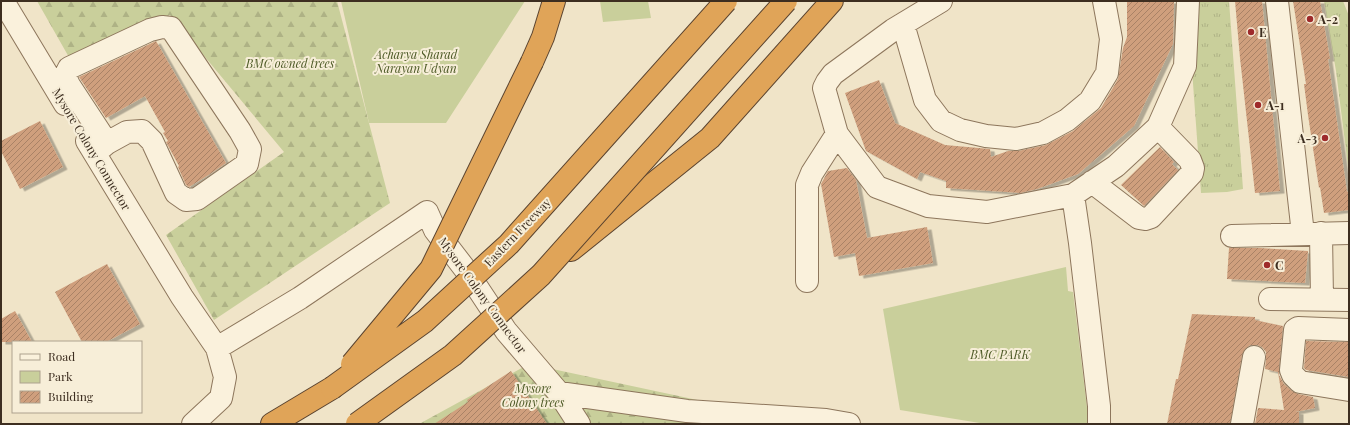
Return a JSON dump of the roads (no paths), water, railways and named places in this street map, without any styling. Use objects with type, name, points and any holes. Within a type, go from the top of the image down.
[{"type":"highway","points":[[332,388],[431,269],[532,62],[543,37],[554,1]]},
{"type":"highway","name":"Eastern Freeway","points":[[272,424],[332,388],[425,321],[509,244],[726,1]]},
{"type":"highway","points":[[541,275],[786,1]]},
{"type":"highway","points":[[357,424],[453,355],[541,275],[710,138],[832,1]]},
{"type":"street","name":"Mysore Colony Connector","points":[[2,1],[101,148],[182,297],[217,348],[225,376],[221,398],[193,424]]},
{"type":"street","points":[[941,1],[903,24],[833,74],[824,88],[837,134],[877,187],[928,206],[987,212],[1072,195],[1116,166],[1158,127],[1185,66],[1188,1]]},
{"type":"street","points":[[903,24],[924,100],[941,121],[960,130],[986,136],[1016,139],[1043,133],[1067,120],[1090,101],[1107,73],[1111,39],[1104,1]]},
{"type":"street","points":[[1277,1],[1322,299]]},
{"type":"street","points":[[162,27],[171,28],[240,131],[250,149],[247,164],[197,199],[186,200],[176,194],[152,141],[142,131],[127,132],[101,148],[65,76],[69,68],[150,30],[162,27]]},
{"type":"street","points":[[1092,182],[1139,218],[1145,219],[1151,217],[1192,173],[1193,168],[1190,160],[1158,127]]},
{"type":"street","points":[[807,281],[807,185],[812,173],[837,134]]},
{"type":"street","points":[[1072,195],[1080,243],[1099,406],[1099,424]]},
{"type":"street","name":"Mysore Colony Connector","points":[[217,348],[300,298],[427,212],[435,230],[465,269],[506,331],[559,393],[579,424]]},
{"type":"street","points":[[1232,236],[1349,233]]},
{"type":"street","points":[[1270,299],[1349,300]]},
{"type":"street","points":[[1349,330],[1298,328],[1295,330],[1291,370],[1300,382],[1349,390]]},
{"type":"street","points":[[1242,424],[1254,357]]},
{"type":"street","points":[[559,393],[687,411],[826,420],[849,424]]},
{"type":"place","name":"A-2","points":[[1310,19]]},
{"type":"place","name":"E","points":[[1251,32]]},
{"type":"place","name":"A-1","points":[[1258,105]]},
{"type":"place","name":"A-3","points":[[1325,138]]},
{"type":"place","name":"C","points":[[1267,265]]},
{"type":"park label","name":"Acharya Sharad Narayan Udyan","points":[[416,61]]},
{"type":"park label","name":"BMC owned trees","points":[[290,63]]},
{"type":"park label","name":"BMC PARK","points":[[1000,354]]},
{"type":"park label","name":"Mysore Colony trees","points":[[533,395]]}]
